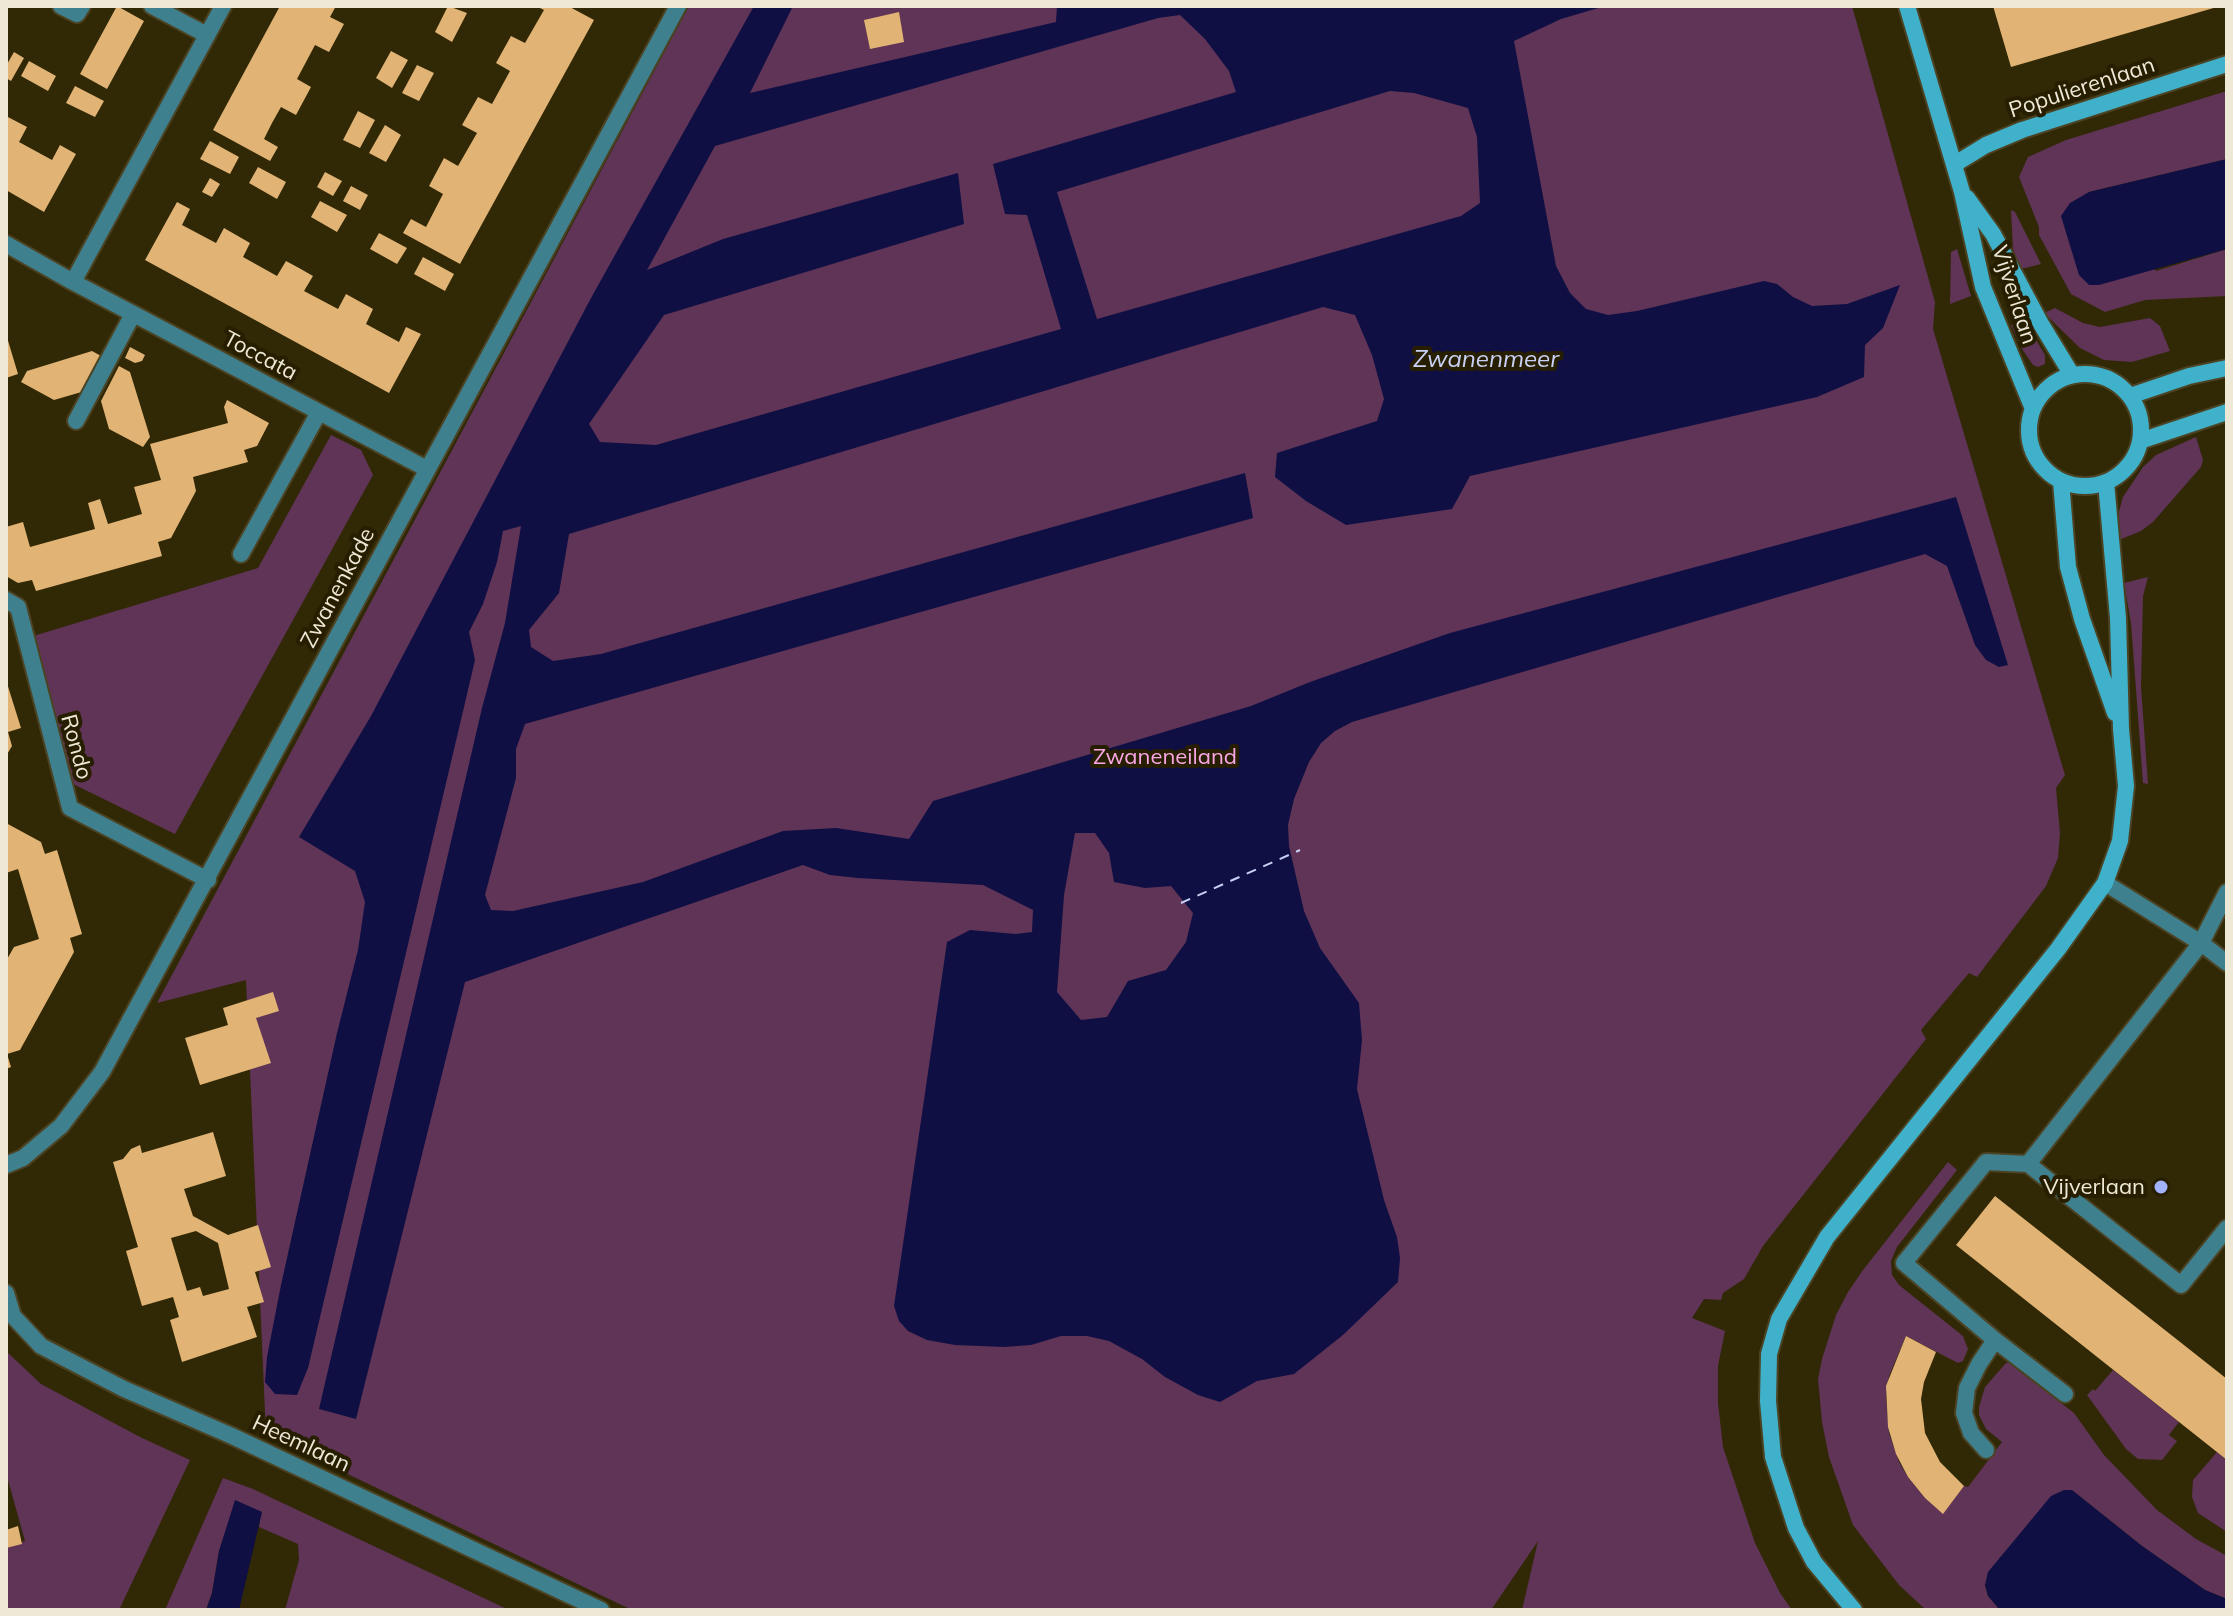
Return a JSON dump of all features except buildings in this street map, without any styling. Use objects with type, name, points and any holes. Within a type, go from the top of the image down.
[{"type":"street","points":[[61,6],[77,14],[82,6]]},
{"type":"street","points":[[152,6],[207,35]]},
{"type":"street","points":[[73,282],[223,6]]},
{"type":"street","name":"Zwanenkade","points":[[6,1165],[23,1158],[61,1126],[102,1072],[678,6]]},
{"type":"street","name":"Vijverlaan","points":[[1907,6],[1955,164],[1983,287],[2033,409]]},
{"type":"street","name":"Populierenlaan","points":[[1955,164],[1986,145],[2022,130],[2227,64]]},
{"type":"street","name":"Vijverlaan","points":[[1962,192],[1993,234],[2072,375]]},
{"type":"street","name":"Toccata","points":[[6,244],[427,469]]},
{"type":"street","points":[[76,421],[133,314]]},
{"type":"street","points":[[2130,396],[2189,376],[2227,368]]},
{"type":"street","points":[[2072,375],[2098,375],[2110,379],[2130,396],[2140,417],[2140,441],[2128,466],[2106,482],[2083,486],[2061,481],[2049,474],[2033,451],[2029,423],[2033,409],[2048,387],[2072,375]]},
{"type":"street","points":[[241,554],[319,412]]},
{"type":"street","points":[[2140,441],[2227,412]]},
{"type":"street","points":[[2061,481],[2068,567],[2082,619],[2121,729]]},
{"type":"street","points":[[1854,1610],[1814,1562],[1796,1528],[1773,1457],[1768,1401],[1769,1354],[1779,1319],[1827,1237],[2058,949],[2105,883],[2120,841],[2126,786],[2118,618],[2106,482]]},
{"type":"street","name":"Rondo","points":[[6,600],[18,607],[70,808],[208,880]]},
{"type":"street","points":[[2105,883],[2201,943],[2227,963]]},
{"type":"street","points":[[2028,1164],[2201,943],[2227,892]]},
{"type":"street","points":[[2065,1394],[1904,1263],[1986,1162],[2028,1164],[2181,1285],[2227,1228]]},
{"type":"street","name":"Heemlaan","points":[[6,1293],[13,1316],[41,1346],[124,1389],[232,1436],[601,1610]]},
{"type":"street","points":[[1986,1450],[1971,1433],[1964,1413],[1967,1388],[1995,1340]]},
{"type":"green space","name":"Zwaneneiland","points":[[689,6],[1852,6],[1935,302],[1933,329],[2065,775],[2056,788],[2060,833],[2058,858],[2046,886],[1977,977],[1969,973],[1921,1030],[1926,1039],[1763,1246],[1744,1279],[1723,1293],[1721,1300],[1704,1299],[1692,1318],[1725,1331],[1718,1366],[1723,1447],[1755,1543],[1792,1610],[1522,1610],[1538,1541],[1491,1610],[632,1610],[266,1435],[246,980],[157,1003]]},
{"type":"green space","points":[[2227,91],[2227,159],[2089,192],[2156,271],[2227,249],[2227,296],[2145,300],[2105,312],[2071,294],[2039,235],[2039,227],[2019,177],[2028,157],[2066,140]]},
{"type":"green space","points":[[2011,210],[2015,212],[2041,264],[2021,269],[2013,249]]},
{"type":"green space","points":[[1957,249],[1971,296],[1950,304],[1951,252]]},
{"type":"green space","points":[[2055,308],[2083,323],[2100,327],[2150,318],[2160,326],[2170,351],[2132,362],[2104,360],[2080,348],[2044,313]]},
{"type":"green space","points":[[2025,321],[2045,355],[2045,364],[2038,367],[2033,365],[2022,349],[2011,325]]},
{"type":"green space","points":[[331,435],[361,450],[373,475],[175,834],[73,784],[30,637],[258,568]]},
{"type":"green space","points":[[2196,437],[2203,460],[2201,467],[2153,522],[2119,540],[2118,515],[2123,497],[2143,467],[2156,455]]},
{"type":"green space","points":[[2148,577],[2143,596],[2141,687],[2148,784],[2143,783],[2131,623],[2124,583]]},
{"type":"green space","points":[[1948,1162],[1957,1170],[1897,1247],[1891,1261],[1892,1275],[1899,1285],[1963,1336],[1968,1349],[1963,1361],[1958,1363],[1906,1336],[1889,1376],[1886,1397],[1889,1433],[1908,1477],[1925,1498],[1943,1513],[1964,1486],[1968,1487],[2002,1442],[1986,1429],[1979,1415],[1979,1407],[1985,1387],[2009,1363],[2074,1413],[2104,1455],[2157,1510],[2196,1539],[2227,1556],[2227,1599],[2205,1590],[2142,1546],[2073,1491],[1985,1585],[1988,1596],[2000,1610],[1926,1610],[1899,1585],[1853,1525],[1829,1457],[1822,1422],[1818,1379],[1822,1359],[1836,1315],[1848,1292]]},
{"type":"green space","points":[[6,1351],[41,1384],[190,1460],[119,1610],[6,1610],[6,1547],[25,1541],[6,1473]]},
{"type":"green space","points":[[2113,1370],[2179,1422],[2169,1435],[2177,1441],[2162,1460],[2138,1459],[2126,1449],[2087,1395],[2093,1389],[2095,1391]]},
{"type":"green space","points":[[2217,1452],[2227,1460],[2227,1532],[2198,1513],[2192,1497],[2193,1480]]},
{"type":"green space","points":[[223,1478],[253,1489],[509,1610],[285,1610],[299,1560],[298,1544],[259,1527],[261,1512],[236,1501],[219,1551],[206,1610],[165,1610]]},
{"type":"water","name":"Zwanenmeer","points":[[754,6],[793,6],[750,93],[1056,22],[1057,6],[1605,6],[1561,19],[1514,41],[1556,266],[1570,293],[1586,309],[1608,315],[1637,311],[1764,281],[1777,284],[1793,297],[1812,306],[1847,304],[1900,285],[1883,328],[1865,345],[1864,377],[1817,397],[1470,476],[1452,509],[1346,525],[1306,501],[1275,477],[1277,453],[1377,421],[1384,399],[1372,355],[1355,315],[1323,307],[569,534],[559,593],[529,630],[531,647],[553,661],[601,654],[1245,473],[1253,518],[525,724],[516,749],[516,778],[485,895],[491,910],[513,911],[643,882],[783,831],[836,828],[909,839],[933,801],[1251,706],[1450,633],[1956,497],[2008,665],[1999,667],[1986,660],[1975,645],[1947,566],[1925,554],[1352,722],[1321,743],[1309,762],[1294,799],[1288,825],[1289,846],[1304,911],[1320,948],[1359,1003],[1362,1040],[1357,1089],[1384,1200],[1397,1237],[1400,1258],[1398,1282],[1343,1335],[1294,1374],[1257,1381],[1220,1402],[1198,1395],[1165,1377],[1142,1359],[1109,1341],[1087,1336],[1061,1336],[1031,1345],[955,1345],[927,1340],[908,1331],[899,1321],[894,1306],[947,942],[970,930],[1016,934],[1032,932],[1033,910],[983,885],[830,875],[803,865],[465,982],[356,1419],[319,1409],[482,708],[505,623],[521,526],[503,531],[497,562],[483,604],[469,632],[475,660],[308,1368],[297,1395],[275,1394],[265,1382],[267,1357],[358,950],[365,902],[355,871],[299,837],[371,716],[591,298]],"holes":[[[1180,15],[1205,39],[1229,71],[1236,92],[993,164],[1005,214],[1027,215],[1061,329],[656,445],[600,442],[589,424],[664,315],[964,224],[958,173],[723,239],[647,270],[715,146],[1158,18]],[[1390,91],[1414,93],[1468,108],[1477,137],[1480,203],[1461,216],[1097,319],[1057,192]],[[1075,833],[1095,833],[1109,853],[1114,882],[1145,888],[1171,886],[1193,913],[1186,942],[1166,970],[1128,981],[1107,1017],[1081,1020],[1057,992],[1064,895]]]},
{"type":"water","points":[[2227,159],[2227,249],[2099,285],[2089,285],[2079,275],[2061,216],[2070,203],[2089,192]]},
{"type":"water","points":[[2072,1490],[2142,1546],[2205,1590],[2227,1599],[2227,1610],[2000,1610],[1988,1596],[1985,1585],[1988,1572],[2051,1496]]},
{"type":"water","points":[[235,1500],[262,1512],[239,1610],[206,1610],[219,1551]]},
{"type":"ferry route","points":[[1181,903],[1300,850]]},
{"type":"place","name":"Vijverlaan","points":[[2161,1187]]}]
